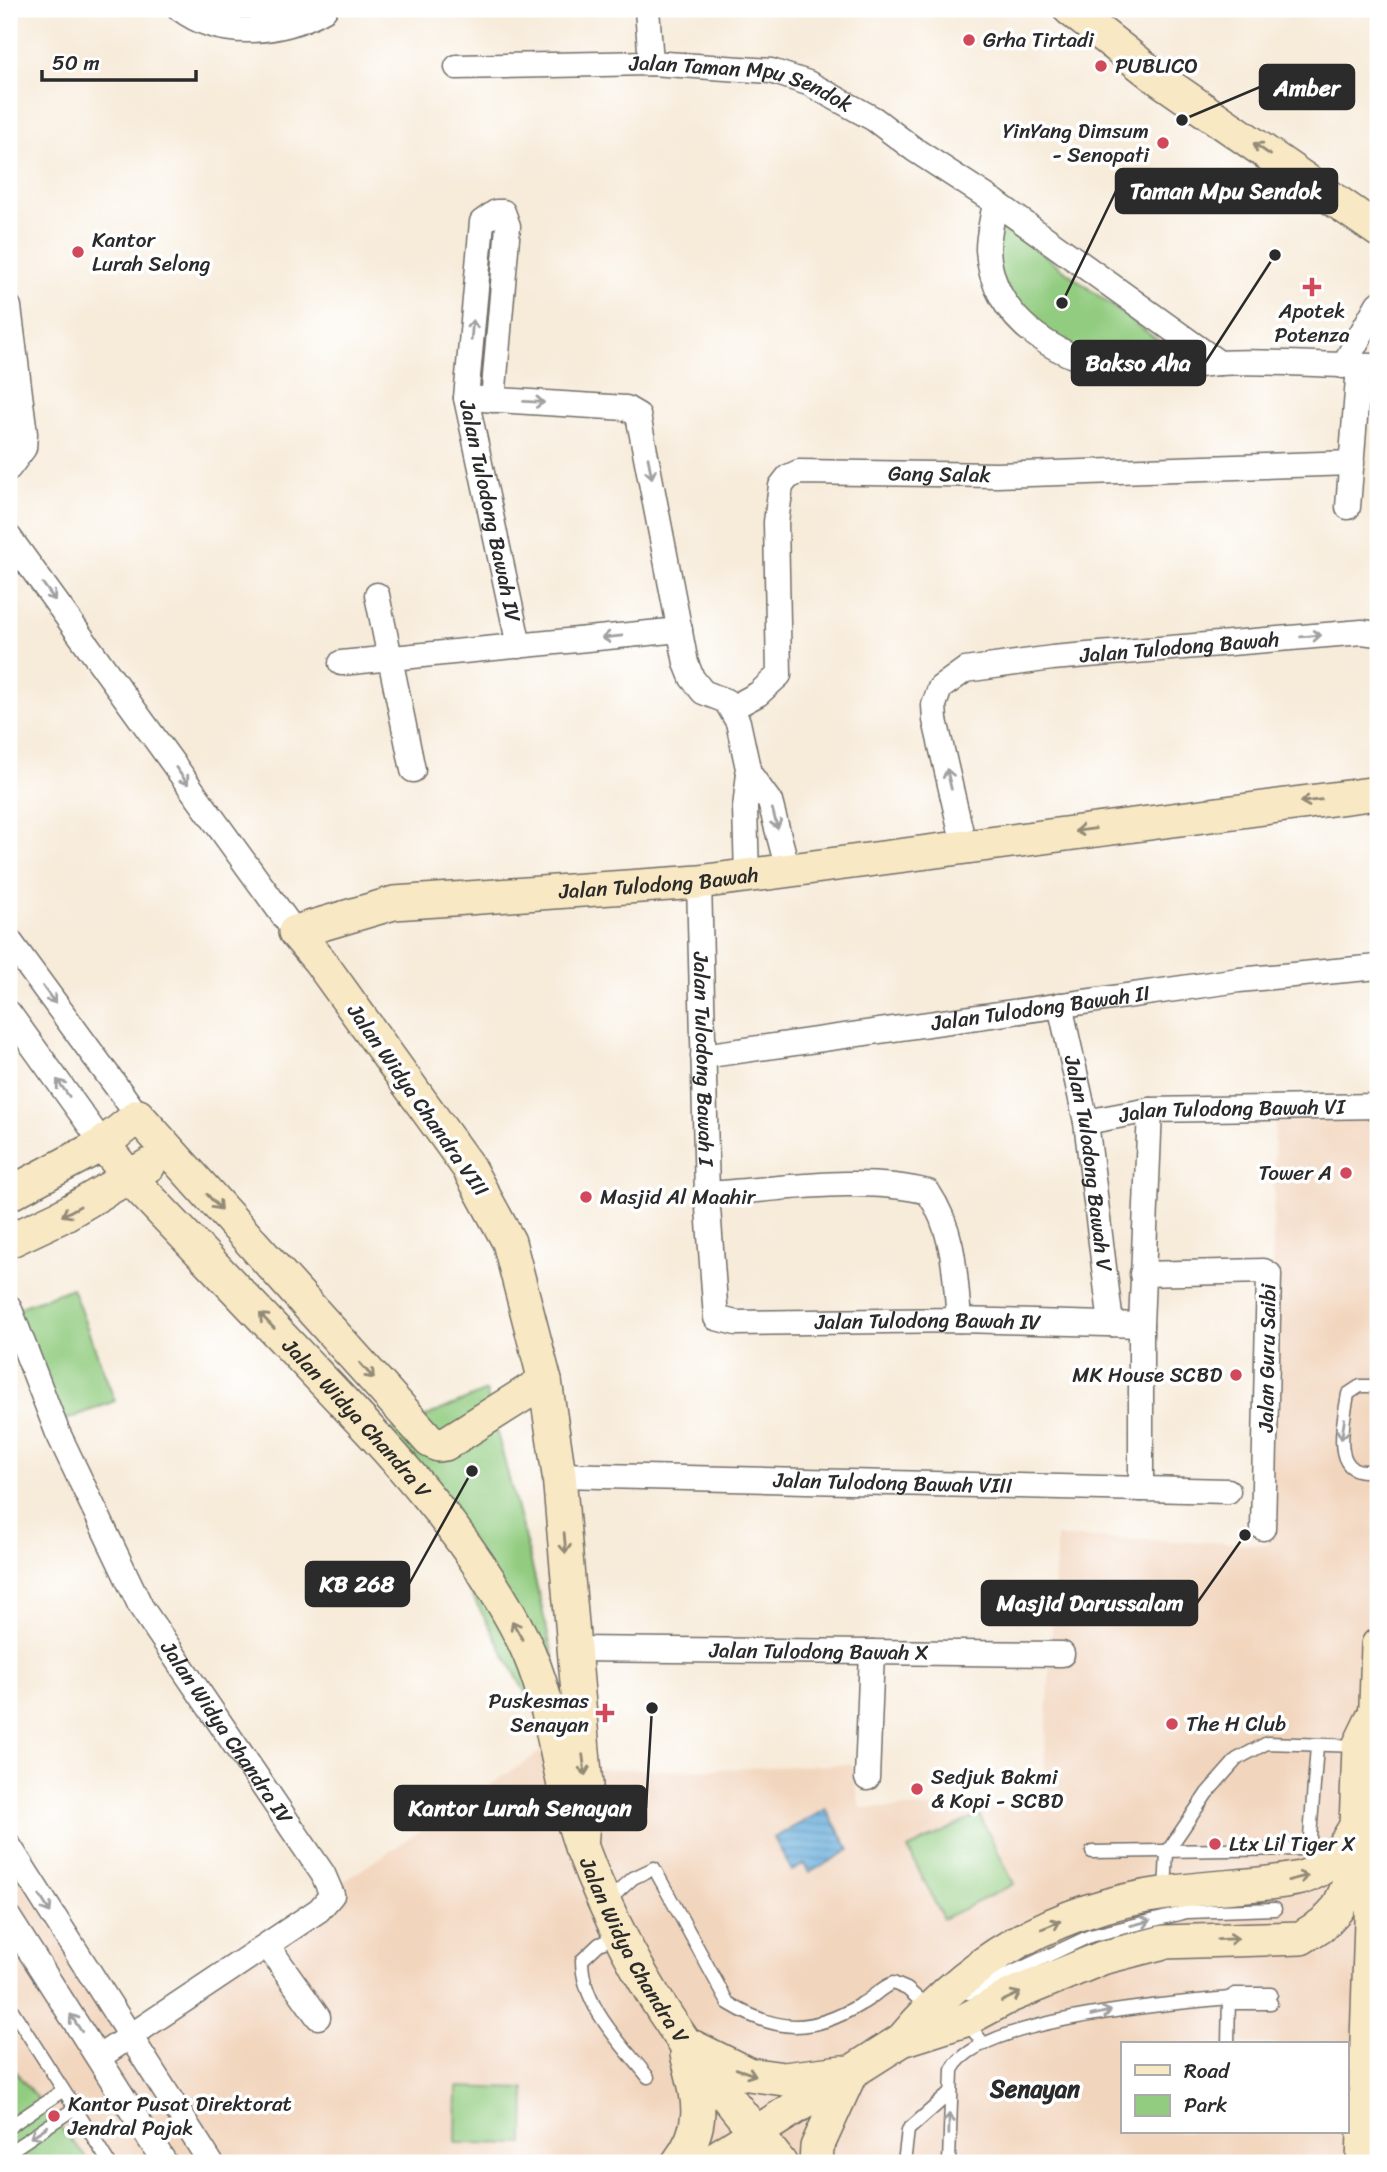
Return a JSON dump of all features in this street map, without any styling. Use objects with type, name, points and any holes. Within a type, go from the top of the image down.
[{"type":"street","points":[[180,9],[190,17],[230,29],[254,30],[277,29],[325,9]]},
{"type":"street","points":[[647,9],[651,63]]},
{"type":"street","points":[[1070,9],[1156,76],[1378,230]]},
{"type":"street","name":"Jalan Taman Mpu Sendok","points":[[457,67],[651,63],[771,71],[808,83],[874,119],[915,150],[995,202],[1219,363]]},
{"type":"street","points":[[995,202],[988,249],[995,281],[1006,304],[1030,332],[1055,351],[1126,370],[1163,371],[1219,363],[1360,366]]},
{"type":"street","points":[[466,398],[482,222],[496,212],[503,212],[508,226],[493,400]]},
{"type":"street","points":[[1348,507],[1360,366],[1378,304]]},
{"type":"street","points":[[9,307],[25,434],[24,448],[9,468]]},
{"type":"street","name":"Jalan Tulodong Bawah IV","points":[[680,630],[519,646],[466,398],[626,408],[638,415],[680,630],[692,678],[703,692],[732,708]]},
{"type":"street","name":"Gang Salak","points":[[732,708],[758,694],[779,675],[776,522],[781,486],[799,472],[997,475],[1352,463]]},
{"type":"street","name":"Jalan Widya Chandra VIII","points":[[9,537],[468,1167],[509,1242],[547,1391],[559,1475],[574,1649],[567,1729],[586,1785],[581,1847]]},
{"type":"street","points":[[377,595],[414,769]]},
{"type":"street","name":"Jalan Tulodong Bawah","points":[[964,845],[935,720],[934,705],[940,688],[965,670],[1052,658],[1362,632],[1378,634]]},
{"type":"street","points":[[341,663],[519,646]]},
{"type":"street","points":[[732,708],[749,773],[745,808],[747,876]]},
{"type":"street","points":[[749,773],[770,802],[788,870]]},
{"type":"street","name":"Jalan Tulodong Bawah","points":[[295,932],[394,903],[699,882],[964,845],[1378,793]]},
{"type":"street","name":"Jalan Tulodong Bawah I","points":[[699,882],[707,1194],[716,1318]]},
{"type":"street","points":[[319,960],[353,915]]},
{"type":"street","name":"Jalan Widya Chandra V","points":[[9,940],[138,1116],[430,1441],[438,1445],[445,1444],[515,1398],[547,1391]]},
{"type":"street","name":"Jalan Tulodong Bawah II","points":[[703,1056],[1239,980],[1378,967]]},
{"type":"street","name":"Jalan Tulodong Bawah V","points":[[1060,1005],[1086,1122],[1111,1324]]},
{"type":"street","name":"Jalan Widya Chandra V","points":[[9,1013],[103,1144],[131,1178],[379,1439],[439,1510],[484,1570],[524,1641],[545,1692],[567,1729]]},
{"type":"street","name":"Jalan Tulodong Bawah VI","points":[[1086,1122],[1150,1110],[1378,1106]]},
{"type":"street","points":[[1141,1489],[1142,1275],[1150,1110]]},
{"type":"street","points":[[9,1194],[103,1144],[138,1116]]},
{"type":"street","points":[[9,1241],[131,1178],[169,1151]]},
{"type":"street","points":[[707,1194],[858,1185],[903,1186],[928,1192],[942,1212],[953,1248],[958,1320]]},
{"type":"street","name":"Jalan Guru Saibi","points":[[1142,1275],[1264,1271],[1269,1274],[1263,1528]]},
{"type":"street","name":"Jalan Widya Chandra IV","points":[[9,1307],[57,1431],[141,1607],[329,1884],[332,1895],[319,1910],[99,2057]]},
{"type":"street","name":"Jalan Tulodong Bawah IV","points":[[716,1318],[736,1323],[958,1320],[1141,1325]]},
{"type":"street","name":"Jalan Tulodong Bawah VIII","points":[[559,1475],[1228,1492]]},
{"type":"street","points":[[1363,2163],[1372,2089],[1378,1645]]},
{"type":"street","name":"Jalan Tulodong Bawah X","points":[[574,1649],[1062,1654]]},
{"type":"street","points":[[867,1778],[872,1652]]},
{"type":"street","points":[[708,2163],[902,2040],[955,2021],[1102,1958],[1164,1942],[1301,1938],[1323,1924],[1338,1908],[1348,1885],[1356,1827],[1359,1746],[1376,1713]]},
{"type":"street","points":[[955,2021],[978,1965],[1040,1929],[1079,1914],[1166,1893],[1284,1881],[1319,1872],[1338,1856],[1356,1827]]},
{"type":"street","points":[[9,1846],[211,2163]]},
{"type":"street","name":"Jalan Widya Chandra V","points":[[581,1847],[621,1934],[659,2004],[684,2041],[780,2163]]},
{"type":"street","points":[[9,1918],[165,2163]]},
{"type":"street","points":[[267,1945],[318,2017]]},
{"type":"street","points":[[684,2041],[748,2074],[785,2079],[813,2078],[851,2070]]},
{"type":"street","points":[[678,2163],[692,2145],[699,2102],[684,2041]]},
{"type":"street","points":[[816,2163],[817,2147],[851,2070]]},
{"type":"lane","points":[[1378,1386],[1360,1386],[1348,1394],[1340,1444],[1344,1460],[1352,1465],[1378,1469]]},
{"type":"lane","points":[[1166,1893],[1167,1852],[1207,1793],[1237,1759],[1267,1744],[1359,1746]]},
{"type":"lane","points":[[1092,1852],[1299,1849],[1307,1844],[1317,1745]]},
{"type":"lane","points":[[602,1894],[654,1868],[728,2003],[749,2016],[807,2027],[832,2022],[893,1983],[907,1989],[955,2021],[1229,1998],[1235,2003],[1271,1999]]},
{"type":"lane","points":[[602,1894],[633,1878]]},
{"type":"lane","points":[[948,2163],[952,2070],[958,2058],[955,2021],[965,1995],[1090,1936],[1187,1912],[1275,1909]]},
{"type":"lane","points":[[621,1934],[600,1944],[582,1960],[582,1977],[597,2010],[648,2077]]},
{"type":"lane","points":[[1228,2042],[1229,1998]]},
{"type":"lane","points":[[9,2005],[109,2163]]},
{"type":"lane","points":[[9,2127],[62,2091]]},
{"type":"lane","points":[[904,2163],[908,2130],[950,2093]]},
{"type":"lane","points":[[9,2152],[75,2108]]},
{"type":"shaded area","points":[[1378,1110],[1378,2163],[9,2163],[9,1863],[120,2028],[568,1734],[597,1769],[689,1770],[852,1764],[860,1808],[1042,1807],[1057,1537],[1268,1544],[1275,1117]]},
{"type":"green space","points":[[999,221],[1184,360],[1128,364],[1058,344],[1031,327],[1002,279],[992,246]]},
{"type":"green space","points":[[72,1288],[115,1401],[58,1423],[15,1309]]},
{"type":"green space","points":[[486,1391],[531,1562],[589,1809],[384,1434]]},
{"type":"green space","points":[[979,1814],[1014,1884],[943,1919],[908,1849]]},
{"type":"green space","points":[[9,2064],[90,2163],[9,2163]]},
{"type":"green space","points":[[457,2087],[525,2089],[524,2144],[456,2143]]},
{"type":"water","points":[[826,1809],[850,1850],[809,1873],[804,1864],[792,1871],[774,1838]]},
{"type":"place","name":"Grha Tirtadi","points":[[969,40]]},
{"type":"place","name":"PUBLICO","points":[[1101,66]]},
{"type":"place","name":"Amber","points":[[1182,120]]},
{"type":"place","name":"YinYang Dimsum - Senopati","points":[[1163,143]]},
{"type":"place","name":"Kantor Lurah Selong","points":[[78,252]]},
{"type":"place","name":"Bakso Aha","points":[[1275,255]]},
{"type":"place","name":"Apotek Potenza","points":[[1312,287]]},
{"type":"place","name":"Taman Mpu Sendok","points":[[1062,303]]},
{"type":"place","name":"Tower A","points":[[1346,1173]]},
{"type":"place","name":"Masjid Al Maahir","points":[[586,1197]]},
{"type":"place","name":"MK House SCBD","points":[[1236,1375]]},
{"type":"place","name":"KB 268","points":[[472,1471]]},
{"type":"place","name":"Masjid Darussalam","points":[[1245,1535]]},
{"type":"place","name":"Kantor Lurah Senayan","points":[[652,1708]]},
{"type":"place","name":"Puskesmas Senayan","points":[[605,1713]]},
{"type":"place","name":"The H Club","points":[[1172,1724]]},
{"type":"place","name":"Sedjuk Bakmi & Kopi - SCBD","points":[[917,1789]]},
{"type":"place","name":"Ltx Lil Tiger X","points":[[1215,1844]]},
{"type":"place","name":"Kantor Pusat Direktorat Jendral Pajak","points":[[54,2116]]},
{"type":"district","name":"Senayan","points":[[1035,2089]]}]
